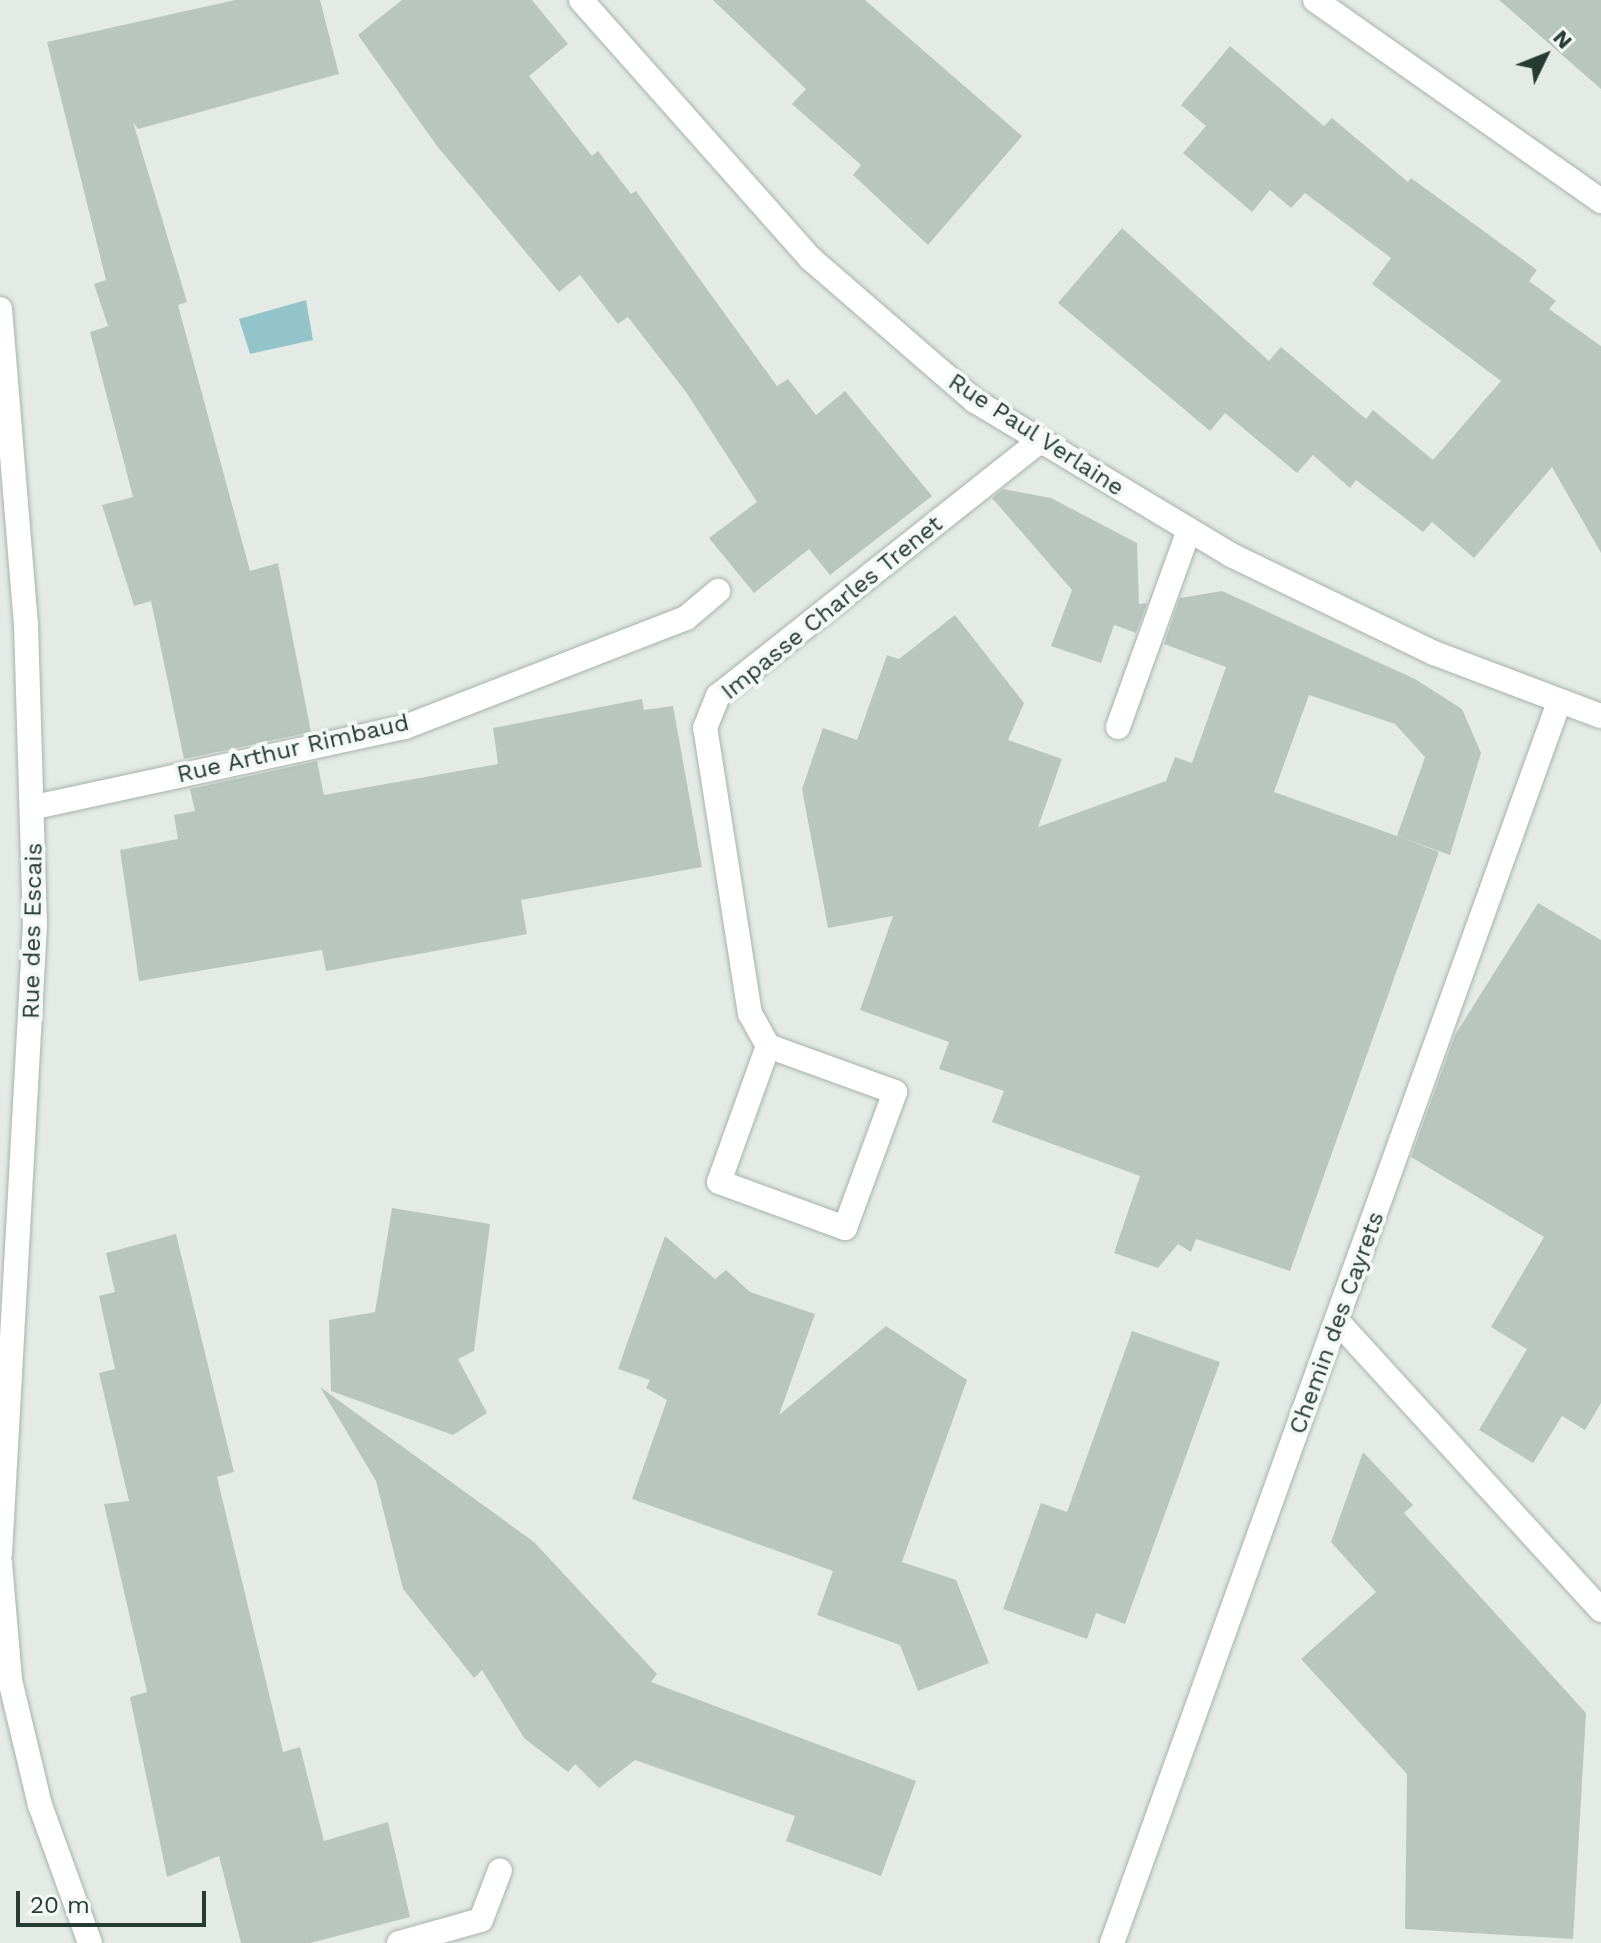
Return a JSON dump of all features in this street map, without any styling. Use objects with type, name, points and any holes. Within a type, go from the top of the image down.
[{"type":"street","name":"Rue Paul Verlaine","points":[[581,0],[863,310],[975,401],[1038,442],[1189,530],[1434,653],[1601,716]]},
{"type":"street","points":[[1315,0],[1601,201]]},
{"type":"street","name":"Rue des Escais","points":[[0,309],[35,807],[29,1067],[0,1554]]},
{"type":"street","name":"Impasse Charles Trenet","points":[[768,1046],[750,1014],[705,728],[718,696],[1038,442]]},
{"type":"street","points":[[1118,727],[1189,530]]},
{"type":"street","name":"Rue Arthur Rimbaud","points":[[35,807],[405,727],[686,618],[718,591]]},
{"type":"street","name":"Chemin des Cayrets","points":[[1112,1943],[1559,702]]},
{"type":"street","points":[[768,1046],[895,1092],[845,1228],[719,1182],[768,1046]]},
{"type":"street","points":[[1338,1322],[1601,1610]]},
{"type":"street","points":[[0,1563],[10,1680],[40,1805],[90,1943]]},
{"type":"street","points":[[399,1943],[481,1920],[500,1870]]},
{"type":"water","points":[[306,300],[313,340],[250,354],[239,319]]},
{"type":"building","points":[[235,0],[320,0],[339,74],[138,129],[133,122],[187,302],[178,305],[250,571],[278,563],[311,732],[184,759],[151,601],[134,606],[102,505],[133,497],[90,332],[108,326],[94,284],[106,280],[47,42]]},
{"type":"building","points":[[402,0],[532,0],[568,44],[529,76],[592,156],[598,151],[631,194],[636,191],[777,386],[788,379],[816,415],[845,391],[932,496],[830,575],[809,549],[754,593],[709,538],[757,502],[686,392],[628,317],[618,324],[580,275],[559,292],[437,146],[358,35]]},
{"type":"building","points":[[713,0],[865,0],[1022,136],[928,245],[853,175],[861,165],[792,104],[806,89]]},
{"type":"building","points":[[1499,0],[1601,0],[1601,89]]},
{"type":"building","points":[[1230,46],[1324,126],[1332,118],[1408,182],[1411,178],[1537,270],[1529,281],[1556,301],[1549,309],[1601,346],[1601,553],[1552,467],[1474,558],[1432,522],[1423,532],[1356,480],[1350,488],[1313,455],[1297,473],[1225,413],[1210,431],[1058,303],[1122,228],[1269,361],[1281,347],[1366,419],[1373,410],[1433,460],[1501,381],[1372,284],[1391,258],[1305,193],[1291,208],[1270,190],[1252,212],[1183,153],[1206,126],[1181,105]]},
{"type":"building","points":[[1003,489],[1051,498],[1137,543],[1139,604],[1147,603],[1136,633],[1114,625],[1101,663],[1051,646],[1072,590],[992,498]]},
{"type":"building","points":[[1222,591],[1415,679],[1462,709],[1481,753],[1450,855],[1397,836],[1439,852],[1290,1271],[1196,1239],[1191,1252],[1178,1244],[1158,1268],[1114,1253],[1140,1176],[992,1122],[1004,1091],[939,1069],[949,1042],[860,1010],[893,916],[828,928],[802,789],[823,728],[857,740],[887,655],[899,659],[955,615],[1024,703],[1008,740],[1062,759],[1038,827],[1166,781],[1175,757],[1192,763],[1226,667],[1164,644],[1180,598]],"holes":[[[1309,695],[1395,724],[1425,757],[1397,836],[1274,792]]]},
{"type":"building","points":[[642,699],[644,710],[673,706],[702,867],[521,900],[527,934],[326,971],[322,950],[139,981],[120,850],[178,839],[174,815],[195,811],[190,789],[317,761],[324,795],[498,764],[493,728]]},
{"type":"building","points":[[1538,903],[1601,940],[1601,1403],[1585,1430],[1562,1416],[1533,1463],[1479,1430],[1527,1349],[1491,1327],[1544,1237],[1411,1157],[1455,1035]]},
{"type":"building","points":[[392,1208],[490,1224],[474,1351],[458,1359],[487,1413],[453,1435],[331,1391],[329,1320],[375,1312]]},
{"type":"building","points":[[176,1234],[234,1472],[217,1477],[283,1752],[300,1747],[324,1841],[388,1822],[410,1917],[310,1943],[241,1943],[219,1856],[167,1877],[130,1697],[147,1692],[104,1504],[129,1501],[99,1373],[115,1369],[99,1296],[115,1292],[106,1253]]},
{"type":"building","points":[[665,1236],[715,1279],[726,1270],[750,1292],[815,1314],[779,1415],[886,1326],[967,1380],[902,1562],[956,1580],[989,1663],[918,1691],[900,1645],[817,1615],[833,1571],[632,1499],[667,1400],[646,1388],[650,1380],[618,1369]]},
{"type":"building","points":[[1132,1331],[1220,1362],[1125,1624],[1096,1613],[1087,1639],[1003,1609],[1041,1503],[1067,1512]]},
{"type":"building","points":[[320,1387],[534,1542],[657,1674],[651,1682],[916,1781],[881,1876],[786,1841],[795,1816],[635,1760],[599,1788],[575,1764],[568,1772],[524,1738],[482,1670],[474,1678],[403,1589],[376,1481]]},
{"type":"building","points":[[1363,1452],[1413,1505],[1404,1513],[1586,1713],[1573,1939],[1405,1929],[1407,1774],[1301,1659],[1376,1592],[1331,1542]]}]
